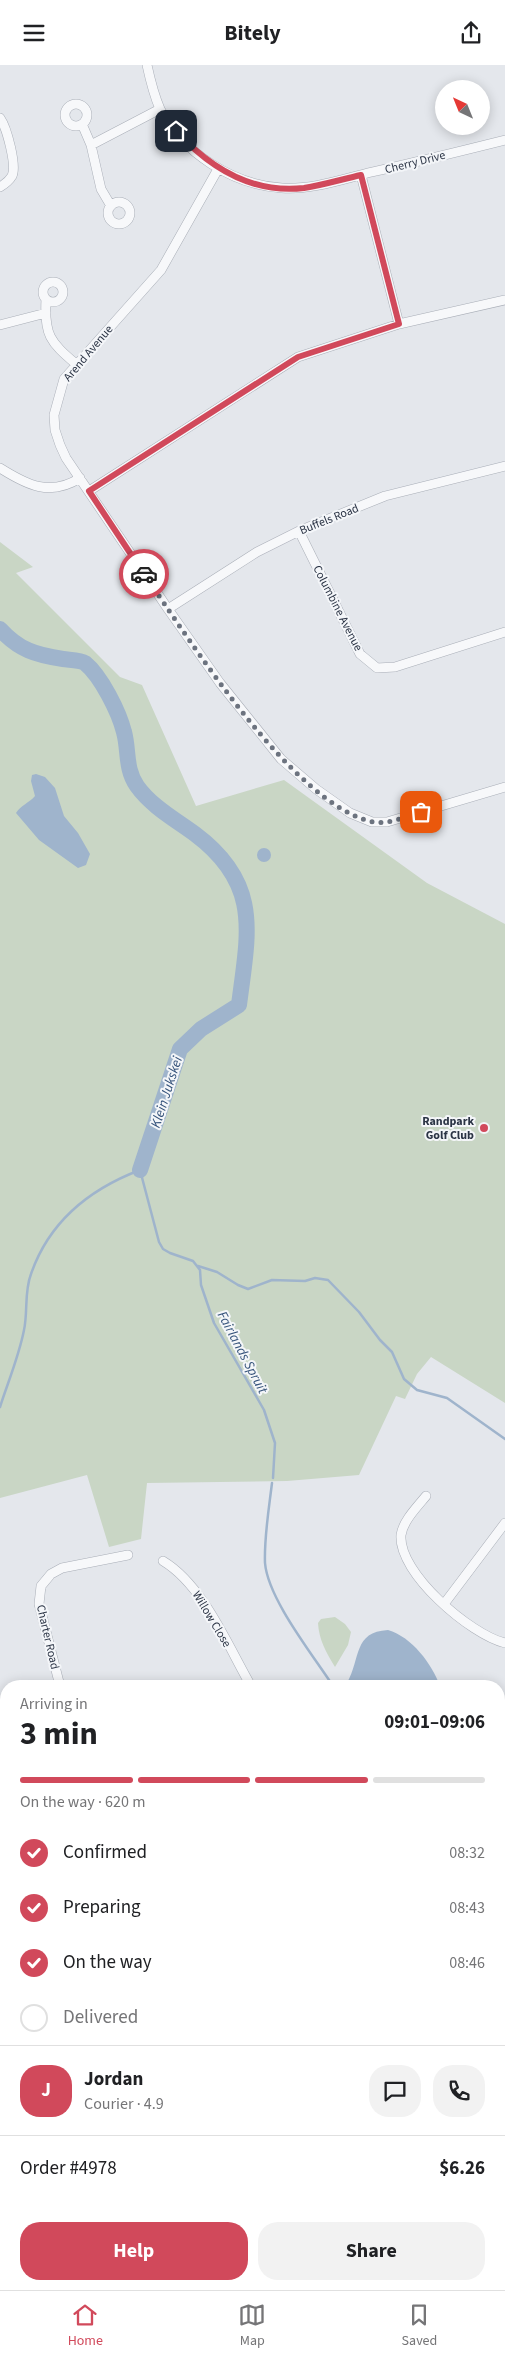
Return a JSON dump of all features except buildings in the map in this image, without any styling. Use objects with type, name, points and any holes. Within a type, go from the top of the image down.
[{"type":"street","name":"Cherry Drive","points":[[147,65],[160,109],[192,149],[218,169],[262,186],[305,188],[505,140]]},
{"type":"street","points":[[91,145],[160,109]]},
{"type":"street","points":[[0,119],[3,122],[14,166],[12,177],[0,187]]},
{"type":"street","points":[[82,124],[91,145],[101,189],[111,206]]},
{"type":"street","name":"Arend Avenue","points":[[218,169],[166,263],[64,379],[55,408],[54,425],[62,451],[220,683],[281,759],[316,789],[350,813],[372,821],[388,822],[505,787]]},
{"type":"street","points":[[361,175],[399,324]]},
{"type":"street","points":[[46,299],[46,313],[51,341],[76,364]]},
{"type":"street","points":[[89,491],[298,357],[399,324],[505,300]]},
{"type":"street","points":[[0,325],[46,313]]},
{"type":"street","name":"Buffels Road","points":[[168,609],[257,552],[299,531],[385,496],[505,466]]},
{"type":"street","points":[[0,468],[23,483],[45,488],[71,484],[80,478]]},
{"type":"street","name":"Columbine Avenue","points":[[299,531],[360,654],[377,668],[395,667],[505,632]]},
{"type":"street","points":[[426,1496],[405,1525],[402,1533],[402,1542],[411,1567],[419,1580],[444,1604],[483,1634],[505,1643]]},
{"type":"street","points":[[444,1604],[505,1523]]},
{"type":"street","name":"Charter Road","points":[[58,1680],[41,1613],[39,1595],[45,1580],[62,1568],[128,1555]]},
{"type":"street","name":"Willow Close","points":[[163,1561],[180,1573],[196,1592],[247,1680]]},
{"type":"green space","name":"Randpark Golf Club","points":[[0,542],[33,567],[16,573],[120,677],[142,685],[196,806],[284,780],[427,883],[505,924],[505,1403],[431,1357],[417,1374],[405,1399],[396,1396],[359,1475],[287,1481],[147,1483],[141,1539],[109,1547],[87,1475],[0,1498]]},
{"type":"green space","points":[[335,1617],[345,1624],[351,1632],[348,1645],[335,1667],[321,1640],[318,1623],[321,1619]]},
{"type":"water","points":[[36,774],[45,777],[55,788],[64,816],[78,833],[90,854],[86,865],[78,868],[39,840],[16,813],[35,796],[31,781],[32,775]]},
{"type":"water","points":[[261,848],[267,848],[271,855],[267,862],[261,862],[257,858],[257,852]]},
{"type":"water","points":[[388,1630],[413,1645],[426,1660],[437,1680],[348,1680],[363,1641],[377,1632]]},
{"type":"waterway","name":"Klein Jukskei","points":[[0,629],[21,647],[44,656],[83,662],[91,669],[109,695],[122,724],[131,773],[137,786],[156,806],[195,834],[216,853],[231,872],[241,891],[246,911],[247,932],[239,1005],[201,1029],[180,1049],[140,1170]]},
{"type":"waterway","name":"Fairlands Spruit","points":[[0,1407],[22,1340],[31,1274],[49,1238],[60,1223],[88,1198],[104,1187],[140,1170],[159,1242],[163,1249],[193,1261],[200,1270],[201,1285],[214,1323],[264,1410],[275,1443],[273,1478]]},
{"type":"waterway","points":[[198,1266],[217,1272],[248,1289],[272,1280],[305,1281],[315,1278],[328,1280],[359,1312],[380,1340],[392,1352],[404,1379],[417,1390],[447,1398],[505,1439]]},
{"type":"waterway","name":"Fairlands Spruit","points":[[272,1483],[265,1543],[265,1563],[268,1577],[283,1610],[329,1680]]},
{"type":"way so far","points":[[144,574],[220,683],[285,763],[341,808],[364,819],[388,822],[421,812]]},
{"type":"place","name":"Randpark Golf Club","points":[[484,1128]]},
{"type":"route","points":[[144,574],[89,491],[285,363],[311,351],[399,324],[361,175],[305,188],[262,186],[218,169],[192,149],[176,131]]}]
